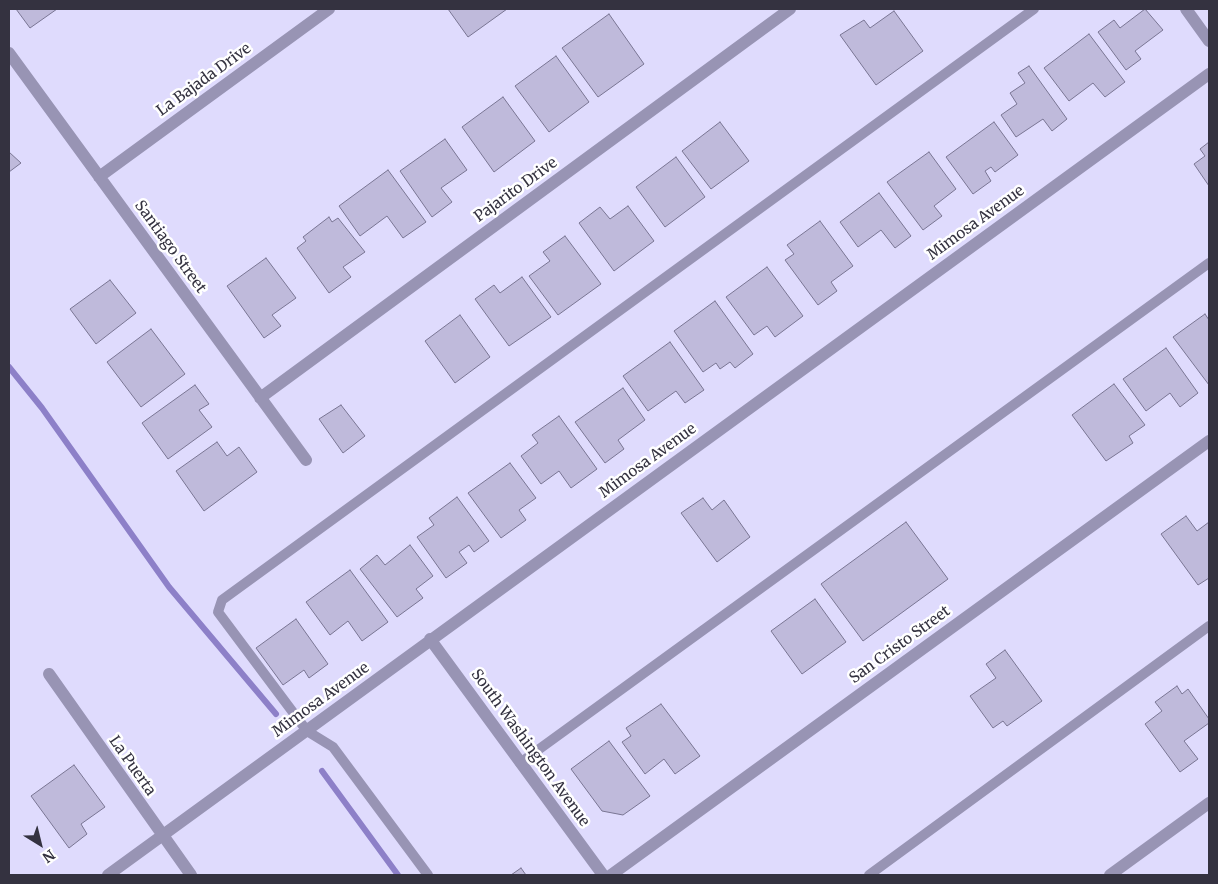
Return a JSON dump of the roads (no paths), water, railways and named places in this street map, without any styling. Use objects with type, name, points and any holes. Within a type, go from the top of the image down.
[{"type":"street","name":"La Bajada Drive","points":[[99,177],[329,9]]},
{"type":"street","name":"Pajarito Drive","points":[[260,398],[790,9]]},
{"type":"street","points":[[1186,9],[1209,41]]},
{"type":"street","name":"Santiago Street","points":[[9,53],[306,460]]},
{"type":"street","name":"Mimosa Avenue","points":[[108,875],[1209,74]]},
{"type":"street","name":"San Cristo Street","points":[[611,875],[1209,441]]},
{"type":"street","name":"South Washington Avenue","points":[[430,639],[603,875]]},
{"type":"street","name":"La Puerta","points":[[49,674],[162,837],[191,875]]},
{"type":"street","points":[[1110,875],[1209,804]]},
{"type":"lane","points":[[428,875],[333,746],[307,731],[218,612],[222,600],[1034,9]]},
{"type":"lane","points":[[520,763],[1209,263]]},
{"type":"lane","points":[[869,875],[1209,626]]},
{"type":"waterway","points":[[9,367],[42,408],[169,587],[276,714]]},
{"type":"waterway","points":[[322,771],[398,875]]}]
